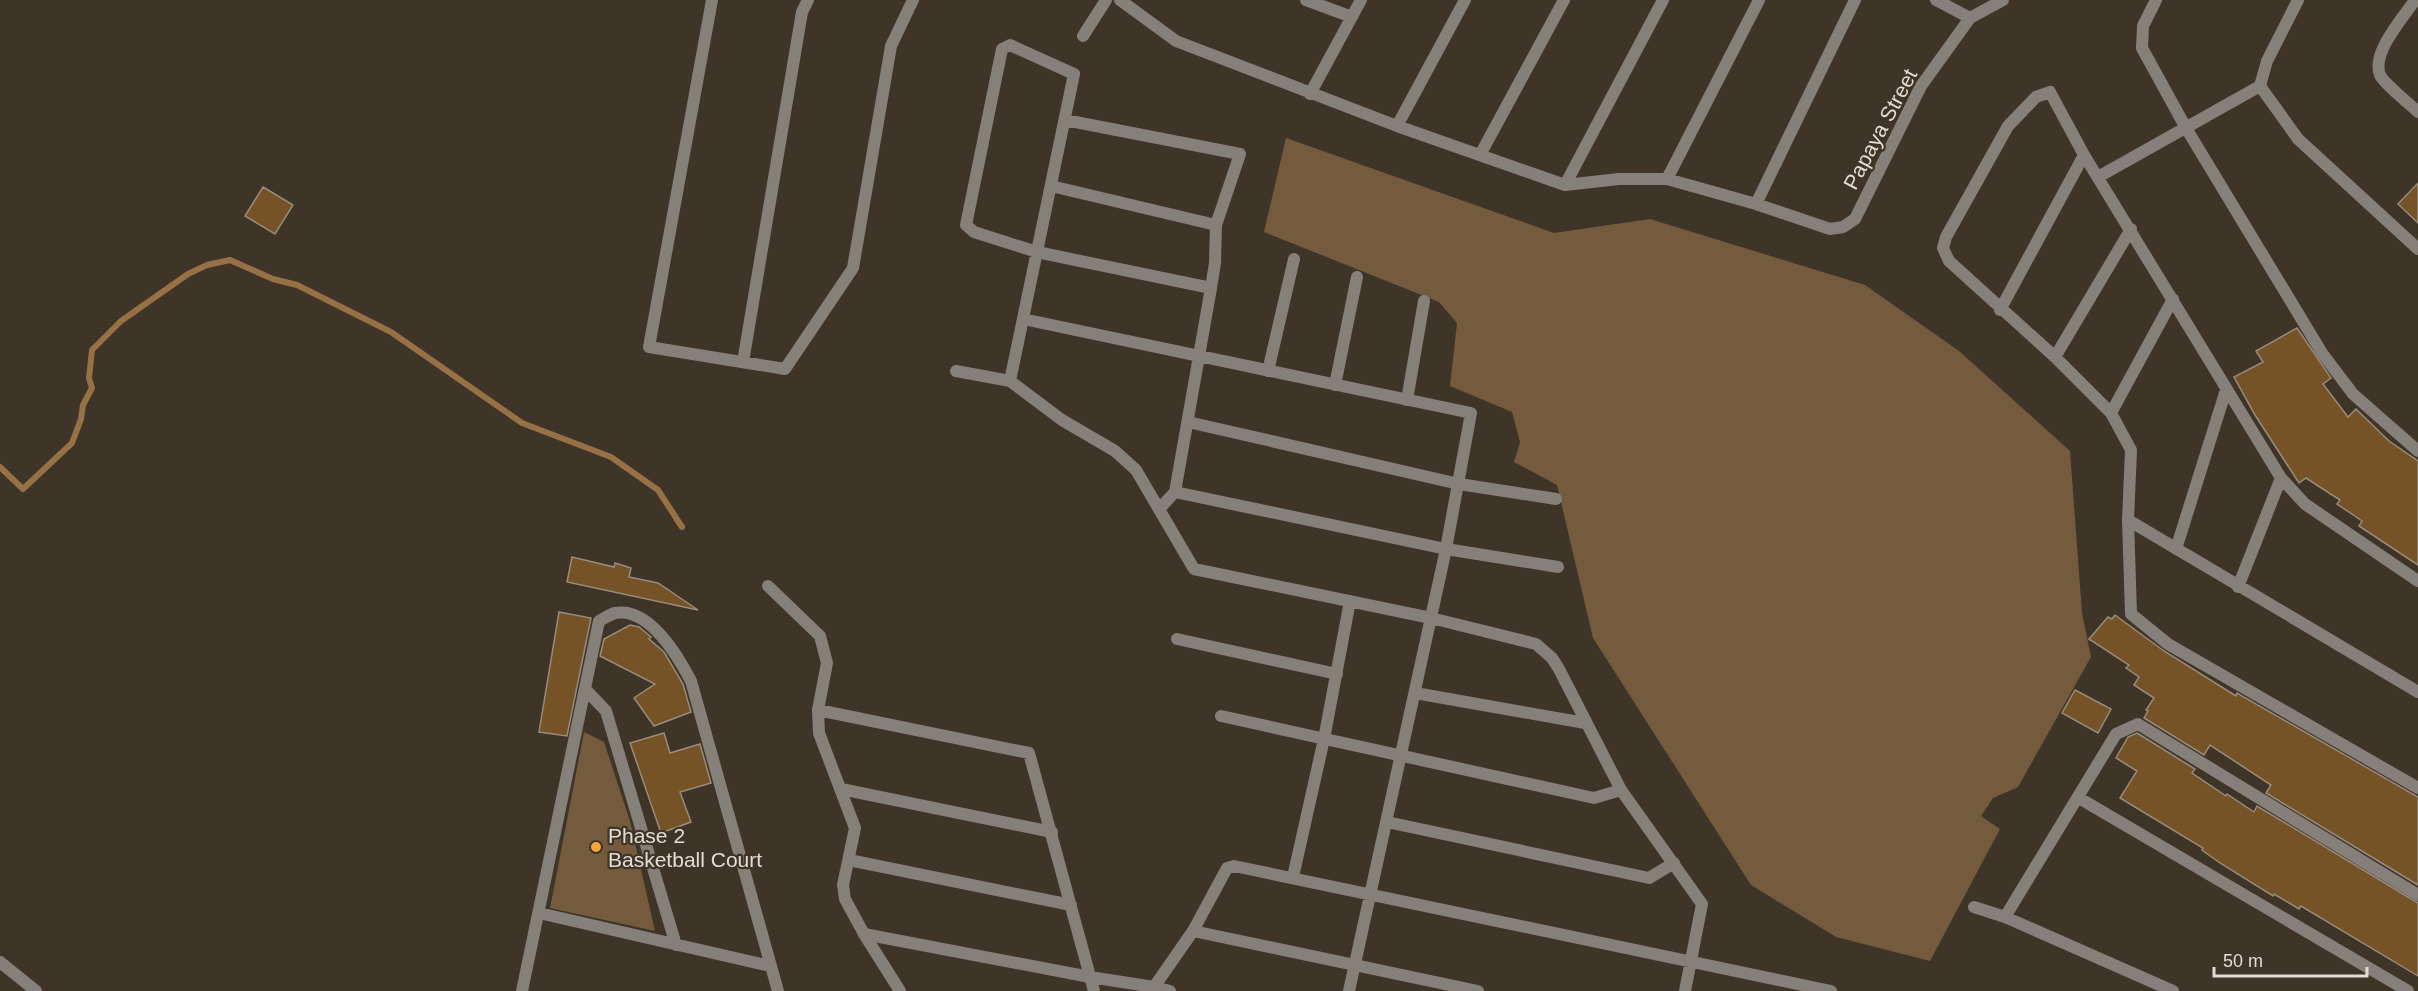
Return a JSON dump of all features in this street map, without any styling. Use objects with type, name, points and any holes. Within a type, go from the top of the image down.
[{"type":"street","points":[[712,0],[649,347],[784,369],[853,268],[891,46],[913,0]]},
{"type":"street","points":[[743,363],[800,24],[808,0]]},
{"type":"street","points":[[1083,36],[1106,0]]},
{"type":"street","points":[[1120,0],[1176,41],[1310,94],[1565,185],[1619,179],[1666,179],[1756,204],[1855,0]]},
{"type":"street","points":[[1306,0],[1352,17]]},
{"type":"street","points":[[1310,94],[1361,0]]},
{"type":"street","points":[[1397,126],[1465,0]]},
{"type":"street","points":[[1480,155],[1564,0]]},
{"type":"street","points":[[1565,185],[1663,0]]},
{"type":"street","points":[[1666,179],[1759,0]]},
{"type":"street","points":[[1936,0],[1970,18]]},
{"type":"street","name":"Papaya Street","points":[[1756,204],[1830,228],[1843,227],[1856,219],[1921,86],[1970,18],[2003,0]]},
{"type":"street","points":[[2156,0],[2143,26],[2142,48],[2187,128],[2322,353],[2354,394],[2418,451]]},
{"type":"street","points":[[2098,177],[2260,86],[2267,61],[2298,0]]},
{"type":"street","points":[[2415,0],[2384,46],[2378,62],[2380,76],[2418,112]]},
{"type":"street","points":[[1010,381],[1037,252],[1065,120],[1074,74],[1010,45],[1005,46],[1002,49],[966,225],[974,232],[1037,252],[1211,288]]},
{"type":"street","points":[[2260,86],[2298,139],[2418,249]]},
{"type":"street","points":[[2418,581],[2305,504],[2281,478],[2084,155],[2050,92],[2036,97],[2008,126],[1946,237],[1943,248],[1949,261],[2055,357],[2111,413],[2131,450],[2128,520],[2131,614],[2168,644],[2418,788]]},
{"type":"street","points":[[1065,120],[1240,154],[1216,225],[1215,263],[1175,492],[1160,508]]},
{"type":"street","points":[[2000,309],[2084,155]]},
{"type":"street","points":[[1051,186],[1216,225]]},
{"type":"street","points":[[2055,357],[2131,229]]},
{"type":"street","points":[[1268,371],[1294,259]]},
{"type":"street","points":[[1335,385],[1357,277]]},
{"type":"street","points":[[2111,413],[2173,299]]},
{"type":"street","points":[[1407,400],[1424,301]]},
{"type":"street","points":[[1023,319],[1471,413],[1446,549],[1349,991]]},
{"type":"street","points":[[956,371],[1010,381],[1062,420],[1115,451],[1136,470],[1194,569],[1431,618],[1536,644],[1545,650],[1559,669],[1621,790],[1702,904],[1685,991]]},
{"type":"street","points":[[2176,549],[2226,390]]},
{"type":"street","points":[[1188,422],[1459,484],[1556,499]]},
{"type":"street","points":[[2238,587],[2281,478]]},
{"type":"street","points":[[1175,492],[1446,549],[1558,567]]},
{"type":"street","points":[[2128,520],[2418,692]]},
{"type":"street","points":[[768,586],[820,636],[828,663],[818,710],[819,733],[855,828],[843,885],[845,899],[900,991]]},
{"type":"street","points":[[1293,878],[1324,739],[1350,601]]},
{"type":"street","points":[[522,991],[599,621],[614,613],[631,613],[656,630],[678,656],[691,681],[778,991]]},
{"type":"street","points":[[1177,639],[1337,674]]},
{"type":"street","points":[[585,689],[606,711],[676,945]]},
{"type":"street","points":[[1415,693],[1585,723]]},
{"type":"street","points":[[818,710],[1029,753],[1094,991]]},
{"type":"street","points":[[1221,716],[1594,798],[1621,790]]},
{"type":"street","points":[[2005,917],[2116,734],[2138,724],[2418,895]]},
{"type":"street","points":[[841,789],[1052,832]]},
{"type":"street","points":[[2079,798],[2408,991]]},
{"type":"street","points":[[1387,822],[1648,878],[1674,863]]},
{"type":"street","points":[[849,860],[1071,905]]},
{"type":"street","points":[[1154,987],[1193,931],[1227,868],[1234,866],[1831,991]]},
{"type":"street","points":[[1974,907],[2005,917],[2173,991]]},
{"type":"street","points":[[539,913],[770,966]]},
{"type":"street","points":[[1193,931],[1478,991]]},
{"type":"street","points":[[864,934],[1170,991]]},
{"type":"street","points":[[0,962],[36,991]]},
{"type":"shaded area","points":[[1286,138],[1554,233],[1650,219],[1865,285],[1959,351],[2070,451],[2082,613],[2091,657],[2018,787],[1993,798],[1981,816],[2000,829],[1930,961],[1836,937],[1751,885],[1593,638],[1557,485],[1514,462],[1520,442],[1512,412],[1450,386],[1457,323],[1439,302],[1264,232]]},
{"type":"shaded area","points":[[584,732],[604,742],[630,821],[655,931],[550,908]]},
{"type":"building","points":[[2418,183],[2418,223],[2398,204]]},
{"type":"building","points":[[263,187],[293,205],[275,234],[245,216]]},
{"type":"building","points":[[2297,328],[2331,378],[2323,384],[2348,417],[2356,409],[2389,441],[2418,461],[2418,565],[2359,526],[2362,521],[2337,504],[2340,500],[2306,478],[2299,483],[2255,415],[2234,377],[2263,362],[2256,351]]},
{"type":"building","points":[[572,557],[614,567],[615,563],[631,568],[629,577],[658,583],[698,610],[567,582]]},
{"type":"building","points":[[559,612],[591,618],[567,736],[539,732]]},
{"type":"building","points":[[2115,615],[2164,651],[2236,696],[2237,693],[2418,797],[2418,885],[2266,793],[2271,785],[2210,745],[2204,755],[2144,718],[2154,698],[2134,685],[2139,677],[2126,668],[2129,665],[2089,639],[2108,617],[2112,619]]},
{"type":"building","points":[[630,625],[639,627],[664,652],[683,684],[691,712],[654,726],[634,698],[655,684],[600,656],[604,639]]},
{"type":"building","points":[[2075,690],[2111,709],[2098,733],[2062,713]]},
{"type":"building","points":[[664,733],[670,753],[700,744],[711,783],[680,792],[691,822],[661,833],[630,743]]},
{"type":"building","points":[[2137,733],[2195,769],[2192,773],[2226,796],[2227,794],[2254,812],[2257,806],[2418,903],[2418,976],[2301,906],[2299,909],[2274,894],[2273,896],[2220,863],[2202,850],[2203,848],[2120,798],[2137,771],[2116,758],[2128,737]]},
{"type":"waterway","points":[[0,467],[23,489],[72,443],[81,419],[83,405],[92,388],[89,378],[92,350],[121,321],[188,274],[207,265],[230,260],[273,279],[297,285],[391,332],[522,423],[611,457],[658,490],[682,527],[677,520]]},
{"type":"place","name":"Phase 2 Basketball Court","points":[[596,847]]}]
